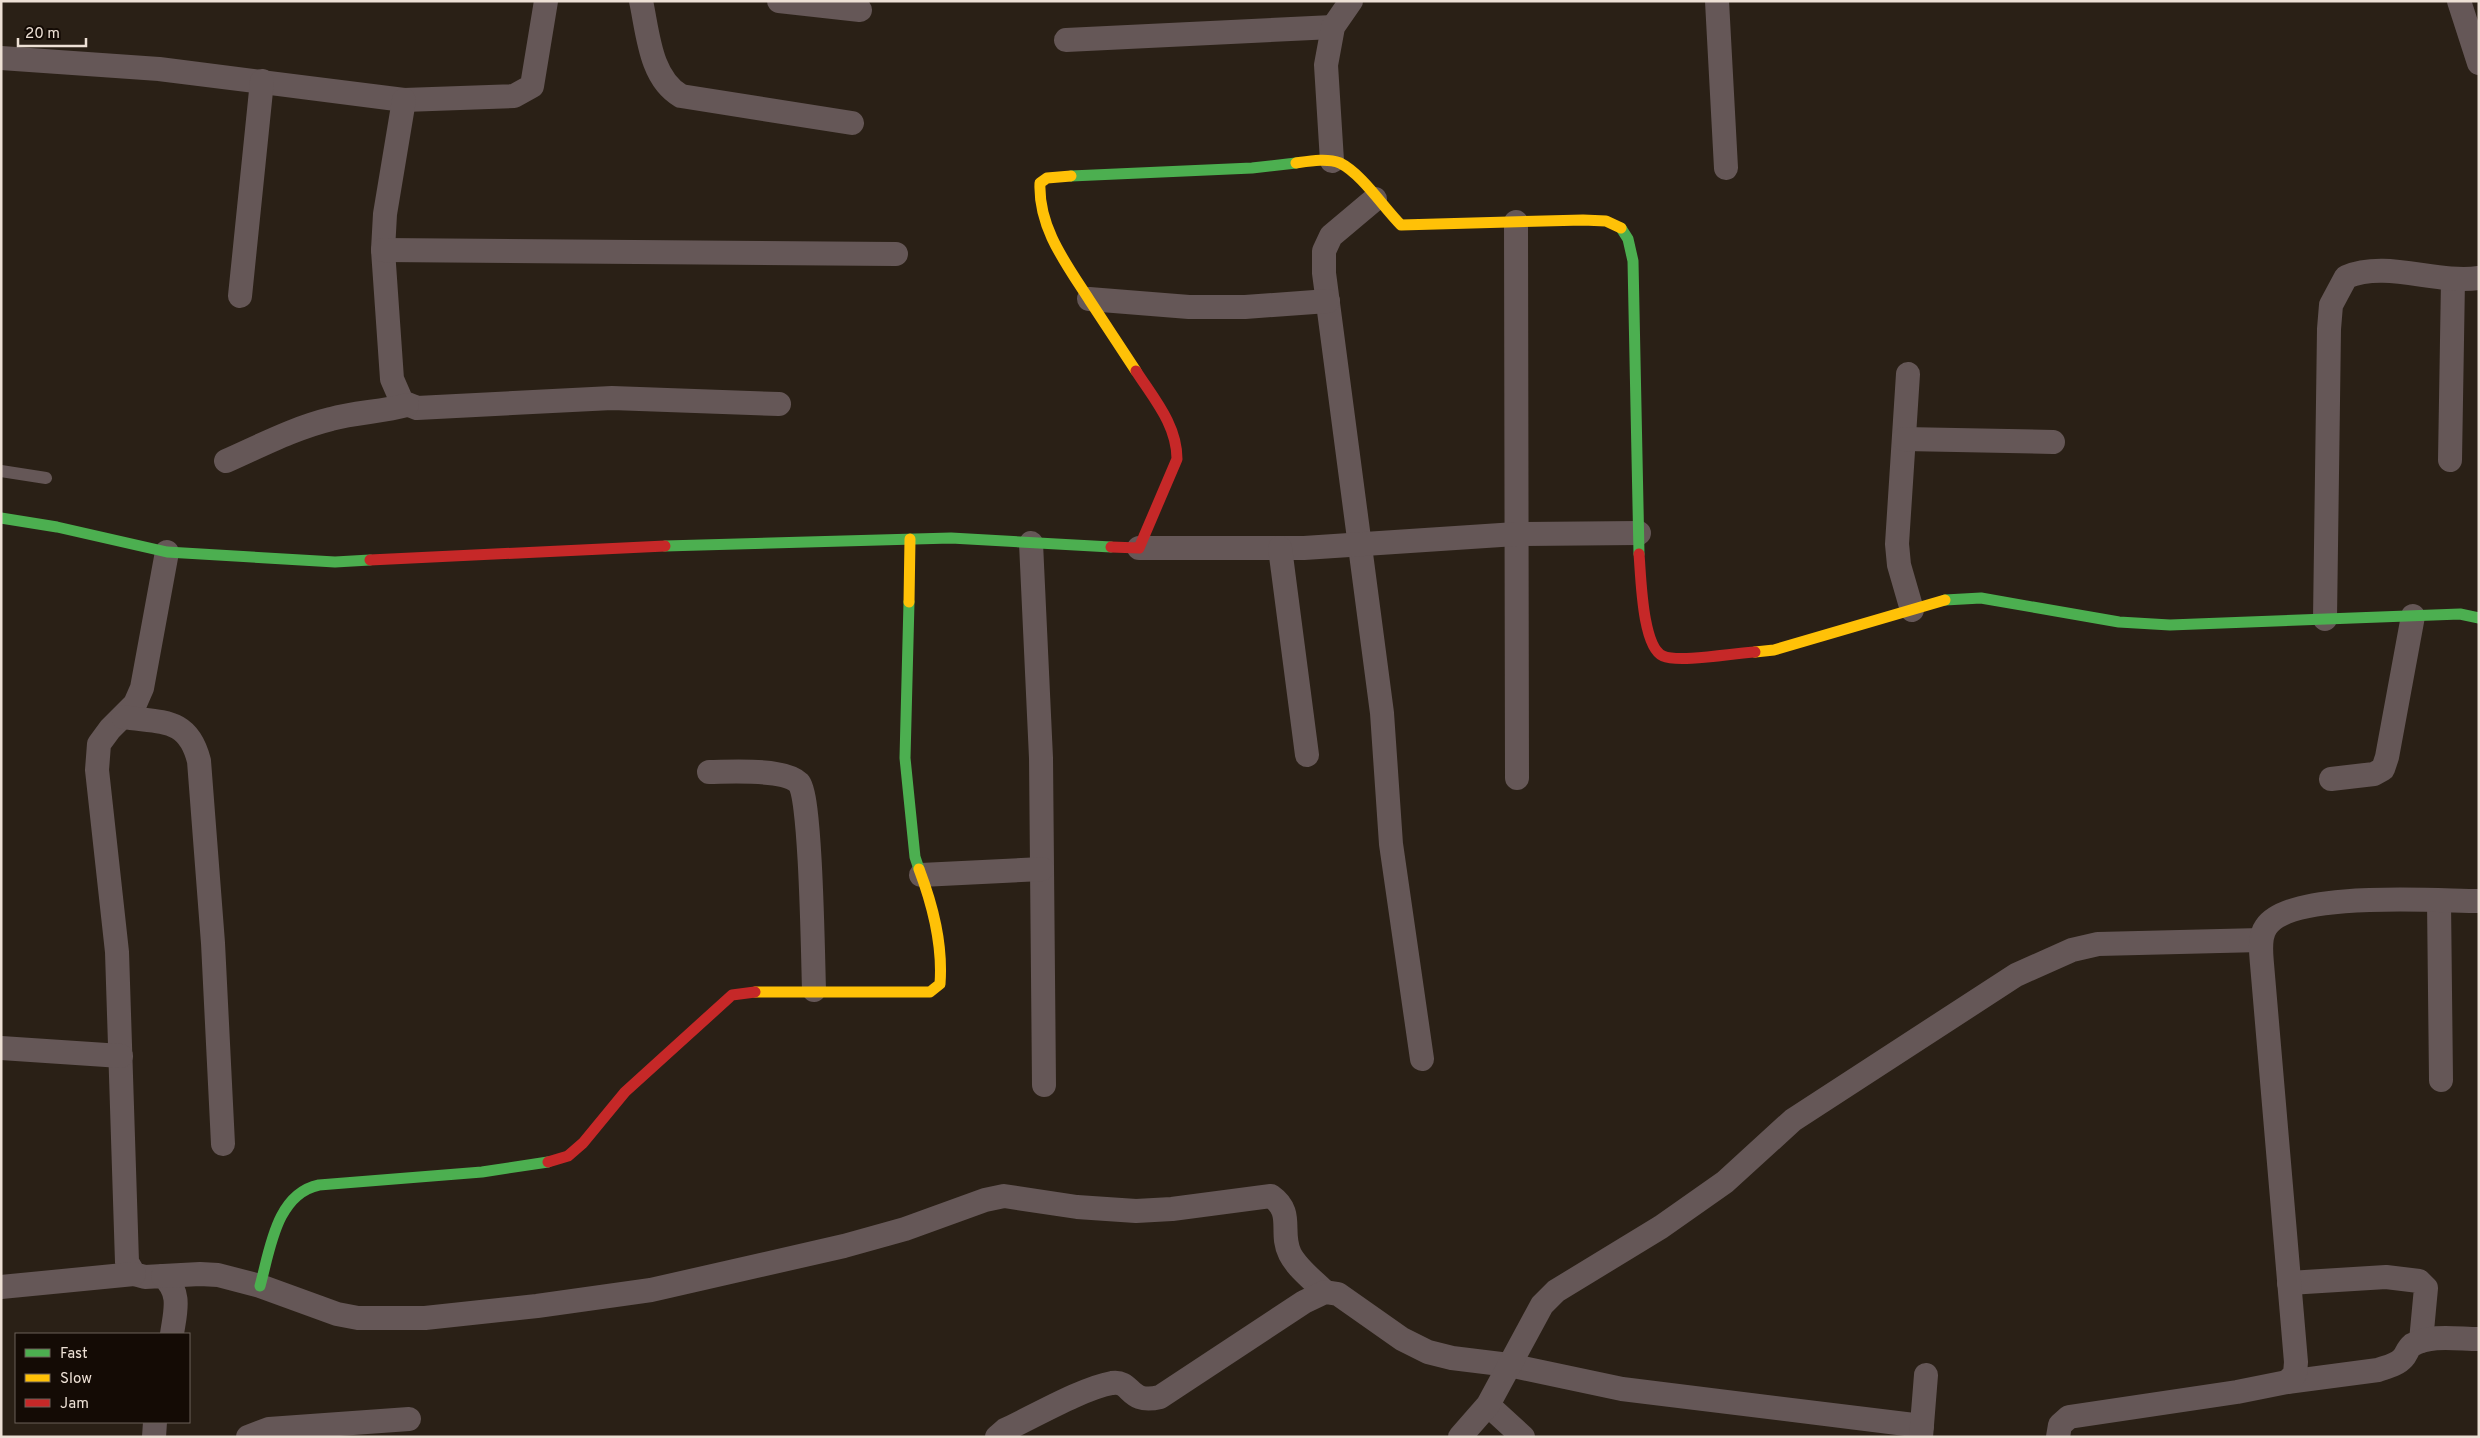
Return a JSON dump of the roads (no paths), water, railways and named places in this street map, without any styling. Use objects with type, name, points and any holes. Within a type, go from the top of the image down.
[{"type":"street","points":[[1,58],[159,68],[404,100],[514,96],[525,92],[532,86],[536,73],[546,1]]},
{"type":"street","points":[[641,1],[656,66],[664,82],[671,90],[681,96],[852,124]]},
{"type":"street","points":[[779,1],[860,10]]},
{"type":"street","points":[[1332,161],[1326,65],[1333,27],[1351,1]]},
{"type":"street","points":[[1717,1],[1726,168]]},
{"type":"street","points":[[2459,1],[2479,64]]},
{"type":"street","points":[[1066,40],[1333,27]]},
{"type":"street","points":[[240,296],[262,81]]},
{"type":"street","points":[[404,100],[385,214],[383,250],[392,379],[398,396],[407,406]]},
{"type":"street","points":[[1140,548],[1177,459],[1177,444],[1168,420],[1062,258],[1049,233],[1039,191],[1040,183],[1047,178],[1112,172],[1254,168],[1332,161],[1350,171],[1401,225],[1611,221],[1623,228],[1629,241],[1633,261],[1639,533],[1648,635],[1654,650],[1663,656],[1685,657],[1774,650],[1943,600],[1965,597],[1999,600],[2118,622],[2170,625],[2460,614],[2473,615],[2479,618]]},
{"type":"street","points":[[1375,199],[1331,236],[1324,251],[1324,273],[1382,713],[1391,844],[1422,1059]]},
{"type":"street","points":[[1516,222],[1517,778]]},
{"type":"street","points":[[383,250],[896,254]]},
{"type":"street","points":[[2325,619],[2329,329],[2332,305],[2346,277],[2368,270],[2453,280],[2479,278]]},
{"type":"street","points":[[2450,460],[2453,280]]},
{"type":"street","points":[[1089,299],[1189,307],[1245,307],[1328,301]]},
{"type":"street","points":[[1908,374],[1897,544],[1901,572],[1912,610]]},
{"type":"street","points":[[226,461],[299,429],[330,419],[382,412],[407,406],[418,408],[612,398],[779,404]]},
{"type":"street","points":[[1904,439],[2053,442]]},
{"type":"street","points":[[1,518],[57,527],[167,552],[335,562],[732,543],[951,538],[1140,548],[1280,548],[1516,534],[1639,533]]},
{"type":"street","points":[[260,1286],[283,1213],[293,1198],[305,1189],[319,1185],[482,1172],[554,1161],[568,1156],[582,1143],[625,1092],[732,995],[745,992],[814,990],[930,992],[940,984],[941,971],[937,928],[932,904],[915,857],[905,758],[910,539]]},
{"type":"street","points":[[1031,543],[1041,758],[1044,1085]]},
{"type":"street","points":[[1280,548],[1307,755]]},
{"type":"street","points":[[134,1274],[128,1262],[118,952],[97,770],[99,744],[110,729],[135,704],[142,688],[167,552]]},
{"type":"street","points":[[2331,779],[2374,774],[2383,769],[2387,757],[2413,616]]},
{"type":"street","points":[[123,717],[166,723],[184,730],[194,744],[196,752],[213,944],[223,1144]]},
{"type":"street","points":[[710,772],[746,771],[784,776],[798,782],[803,790],[807,820],[814,990]]},
{"type":"street","points":[[921,875],[1042,869]]},
{"type":"street","points":[[2287,1382],[2295,1374],[2296,1362],[2261,940],[2266,927],[2278,915],[2298,907],[2329,901],[2479,901]]},
{"type":"street","points":[[2439,901],[2441,1080]]},
{"type":"street","points":[[1460,1437],[1488,1405],[1542,1305],[1556,1291],[1661,1227],[1725,1182],[1793,1120],[2016,975],[2072,950],[2098,944],[2261,940]]},
{"type":"street","points":[[1,1048],[121,1056]]},
{"type":"street","points":[[1,1287],[134,1274],[145,1277],[200,1274],[218,1276],[260,1286],[337,1314],[358,1318],[425,1318],[537,1306],[650,1290],[844,1246],[905,1229],[985,1200],[1004,1196],[1077,1207],[1136,1211],[1172,1209],[1271,1196],[1280,1203],[1285,1215],[1286,1241],[1290,1254],[1325,1292]]},
{"type":"street","points":[[163,1276],[172,1284],[176,1302],[172,1333]]},
{"type":"street","points":[[2289,1283],[2386,1277],[2419,1281],[2426,1288],[2421,1341]]},
{"type":"street","points":[[997,1437],[1005,1430],[1073,1398],[1113,1383],[1123,1384],[1137,1397],[1146,1400],[1160,1397],[1309,1299],[1325,1292],[1338,1294],[1402,1339],[1428,1352],[1509,1365],[1622,1389],[1921,1431],[1926,1375]]},
{"type":"street","points":[[2058,1437],[2060,1425],[2069,1418],[2237,1392],[2287,1382],[2378,1370],[2404,1358],[2409,1347],[2421,1341],[2436,1338],[2479,1339]]},
{"type":"street","points":[[1488,1405],[1523,1437]]},
{"type":"street","points":[[248,1437],[269,1429],[409,1419]]},
{"type":"street","points":[[154,1437],[155,1423]]},
{"type":"lane","points":[[1,471],[46,478]]}]
